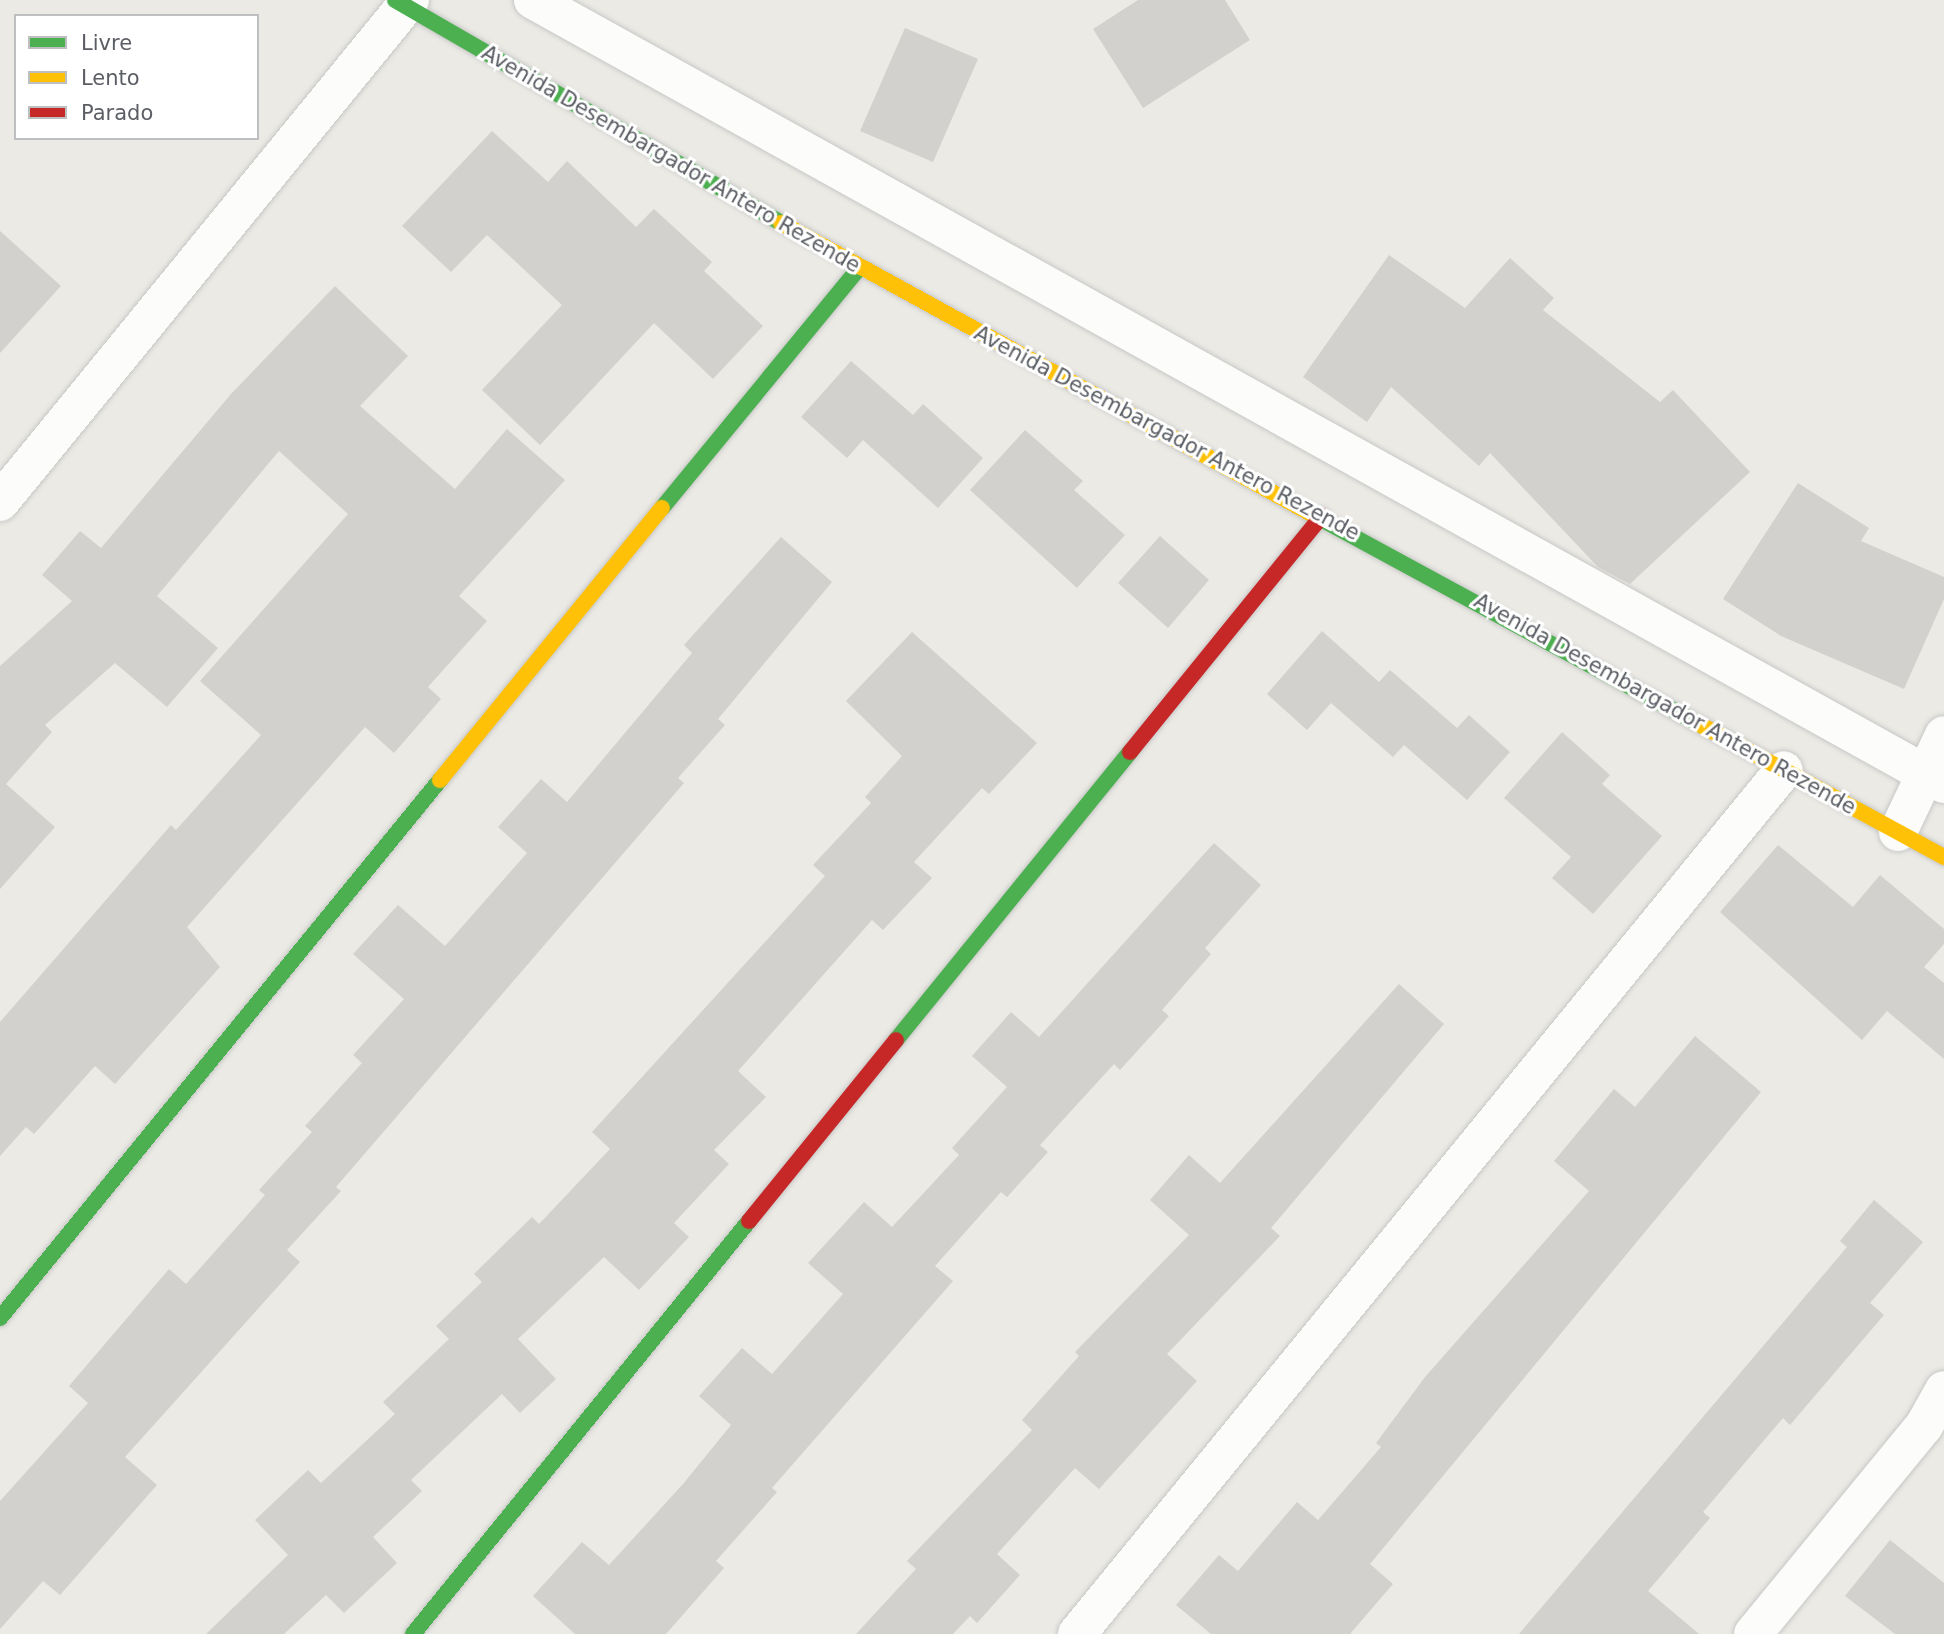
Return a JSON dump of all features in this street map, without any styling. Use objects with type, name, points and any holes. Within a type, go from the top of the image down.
[{"type":"street","points":[[533,0],[1935,779]]},
{"type":"street","points":[[0,502],[404,2]]},
{"type":"street","name":"Avenida Desembargador Antero Rezende","points":[[404,2],[859,268],[1322,516],[1944,857]]},
{"type":"street","points":[[0,1318],[859,268]]},
{"type":"street","points":[[413,1634],[1322,516]]},
{"type":"street","points":[[1898,832],[1935,779],[1944,734]]},
{"type":"street","points":[[1077,1634],[1784,770]]},
{"type":"street","points":[[1753,1634],[1934,1431],[1944,1390]]},
{"type":"building","points":[[1138,0],[1225,0],[1250,40],[1143,108],[1093,29]]},
{"type":"building","points":[[905,28],[978,59],[933,162],[860,131]]},
{"type":"building","points":[[492,131],[548,182],[567,161],[636,227],[654,209],[712,262],[704,271],[763,326],[713,379],[654,323],[540,445],[482,390],[562,305],[487,235],[451,272],[402,226]]},
{"type":"building","points":[[0,231],[61,286],[0,353]]},
{"type":"building","points":[[1389,255],[1465,308],[1510,258],[1554,298],[1543,310],[1660,402],[1673,390],[1750,472],[1630,584],[1598,567],[1490,453],[1479,466],[1391,387],[1367,422],[1303,377]]},
{"type":"building","points":[[335,286],[408,356],[360,406],[455,489],[507,429],[565,480],[459,596],[487,621],[428,687],[441,699],[394,753],[365,727],[187,927],[220,967],[115,1084],[95,1066],[34,1134],[26,1127],[0,1156],[0,1022],[171,825],[176,830],[261,735],[200,681],[348,514],[279,451],[157,596],[218,648],[167,707],[115,663],[45,725],[52,732],[6,784],[55,827],[0,889],[0,666],[72,601],[42,575],[80,531],[101,548],[231,394]]},
{"type":"building","points":[[851,361],[913,415],[923,404],[983,458],[938,508],[863,440],[847,458],[801,417]]},
{"type":"building","points":[[1025,430],[1083,481],[1074,490],[1125,535],[1077,588],[970,490]]},
{"type":"building","points":[[1798,483],[1869,528],[1861,541],[1944,577],[1944,599],[1904,689],[1781,636],[1723,599]]},
{"type":"building","points":[[1160,536],[1209,580],[1168,628],[1118,583]]},
{"type":"building","points":[[781,537],[832,582],[718,719],[725,725],[678,778],[684,783],[336,1187],[341,1191],[287,1250],[300,1262],[125,1457],[157,1485],[60,1595],[43,1581],[0,1629],[0,1501],[88,1403],[69,1386],[169,1269],[186,1284],[265,1195],[259,1190],[312,1132],[305,1126],[362,1063],[353,1055],[404,999],[353,954],[398,905],[445,946],[527,853],[498,827],[541,779],[567,802],[692,653],[684,645]]},
{"type":"building","points":[[1322,631],[1379,682],[1390,670],[1457,728],[1469,715],[1510,752],[1467,800],[1404,745],[1393,757],[1331,703],[1307,730],[1267,694]]},
{"type":"building","points":[[912,632],[1037,743],[989,794],[982,788],[914,862],[932,878],[883,930],[872,920],[738,1071],[766,1097],[714,1150],[729,1164],[674,1223],[689,1237],[639,1290],[604,1257],[518,1339],[556,1379],[520,1413],[502,1394],[411,1480],[422,1491],[373,1537],[397,1563],[344,1613],[326,1595],[284,1634],[206,1634],[288,1555],[255,1520],[308,1470],[321,1483],[395,1414],[383,1402],[449,1339],[436,1326],[482,1282],[474,1274],[532,1217],[539,1224],[610,1149],[592,1132],[825,876],[813,865],[871,803],[865,797],[902,756],[846,701]]},
{"type":"building","points":[[1562,732],[1610,775],[1602,784],[1662,836],[1593,914],[1552,878],[1571,857],[1504,798]]},
{"type":"building","points":[[1214,843],[1261,885],[1205,948],[1211,954],[1162,1010],[1169,1016],[1120,1070],[1114,1064],[1040,1145],[1048,1152],[1007,1197],[1001,1192],[935,1266],[953,1281],[772,1488],[777,1492],[716,1561],[724,1568],[666,1634],[575,1634],[533,1596],[582,1542],[609,1565],[683,1484],[731,1425],[699,1396],[742,1348],[772,1374],[843,1294],[808,1263],[864,1202],[892,1227],[959,1155],[952,1148],[1007,1087],[972,1056],[1011,1012],[1039,1037]]},
{"type":"building","points":[[1778,845],[1853,907],[1880,875],[1944,929],[1944,944],[1924,967],[1944,983],[1944,1059],[1887,1011],[1862,1040],[1720,912]]},
{"type":"building","points":[[1399,984],[1444,1024],[1271,1228],[1280,1236],[1167,1354],[1197,1381],[1099,1489],[1075,1468],[997,1554],[1020,1575],[977,1623],[970,1616],[953,1634],[856,1634],[916,1569],[907,1561],[1032,1430],[1022,1420],[1079,1356],[1075,1352],[1189,1235],[1150,1200],[1189,1155],[1220,1183]]},
{"type":"building","points":[[1695,1036],[1761,1092],[1370,1564],[1393,1584],[1350,1634],[1211,1634],[1176,1605],[1219,1555],[1238,1571],[1297,1502],[1318,1520],[1381,1447],[1376,1443],[1425,1377],[1589,1191],[1554,1161],[1614,1089],[1635,1107]]},
{"type":"building","points":[[1874,1200],[1923,1242],[1870,1303],[1884,1315],[1790,1425],[1783,1418],[1703,1512],[1710,1518],[1648,1591],[1699,1634],[1519,1634],[1847,1247],[1840,1241]]},
{"type":"building","points":[[1890,1540],[1944,1583],[1944,1634],[1895,1634],[1845,1596]]},
{"type":"traffic: fast","points":[[395,0],[781,223]]},
{"type":"traffic: fast","points":[[662,508],[859,268]]},
{"type":"traffic: fast","points":[[1310,513],[1701,725]]},
{"type":"traffic: fast","points":[[896,1040],[1130,752]]},
{"type":"traffic: fast","points":[[0,1318],[440,780]]},
{"type":"traffic: fast","points":[[413,1634],[749,1221]]},
{"type":"traffic: slow","points":[[781,223],[1310,513]]},
{"type":"traffic: slow","points":[[440,780],[662,508]]},
{"type":"traffic: slow","points":[[1701,725],[1944,857]]},
{"type":"traffic: jam","points":[[1130,752],[1322,516]]},
{"type":"traffic: jam","points":[[749,1221],[896,1040]]}]
